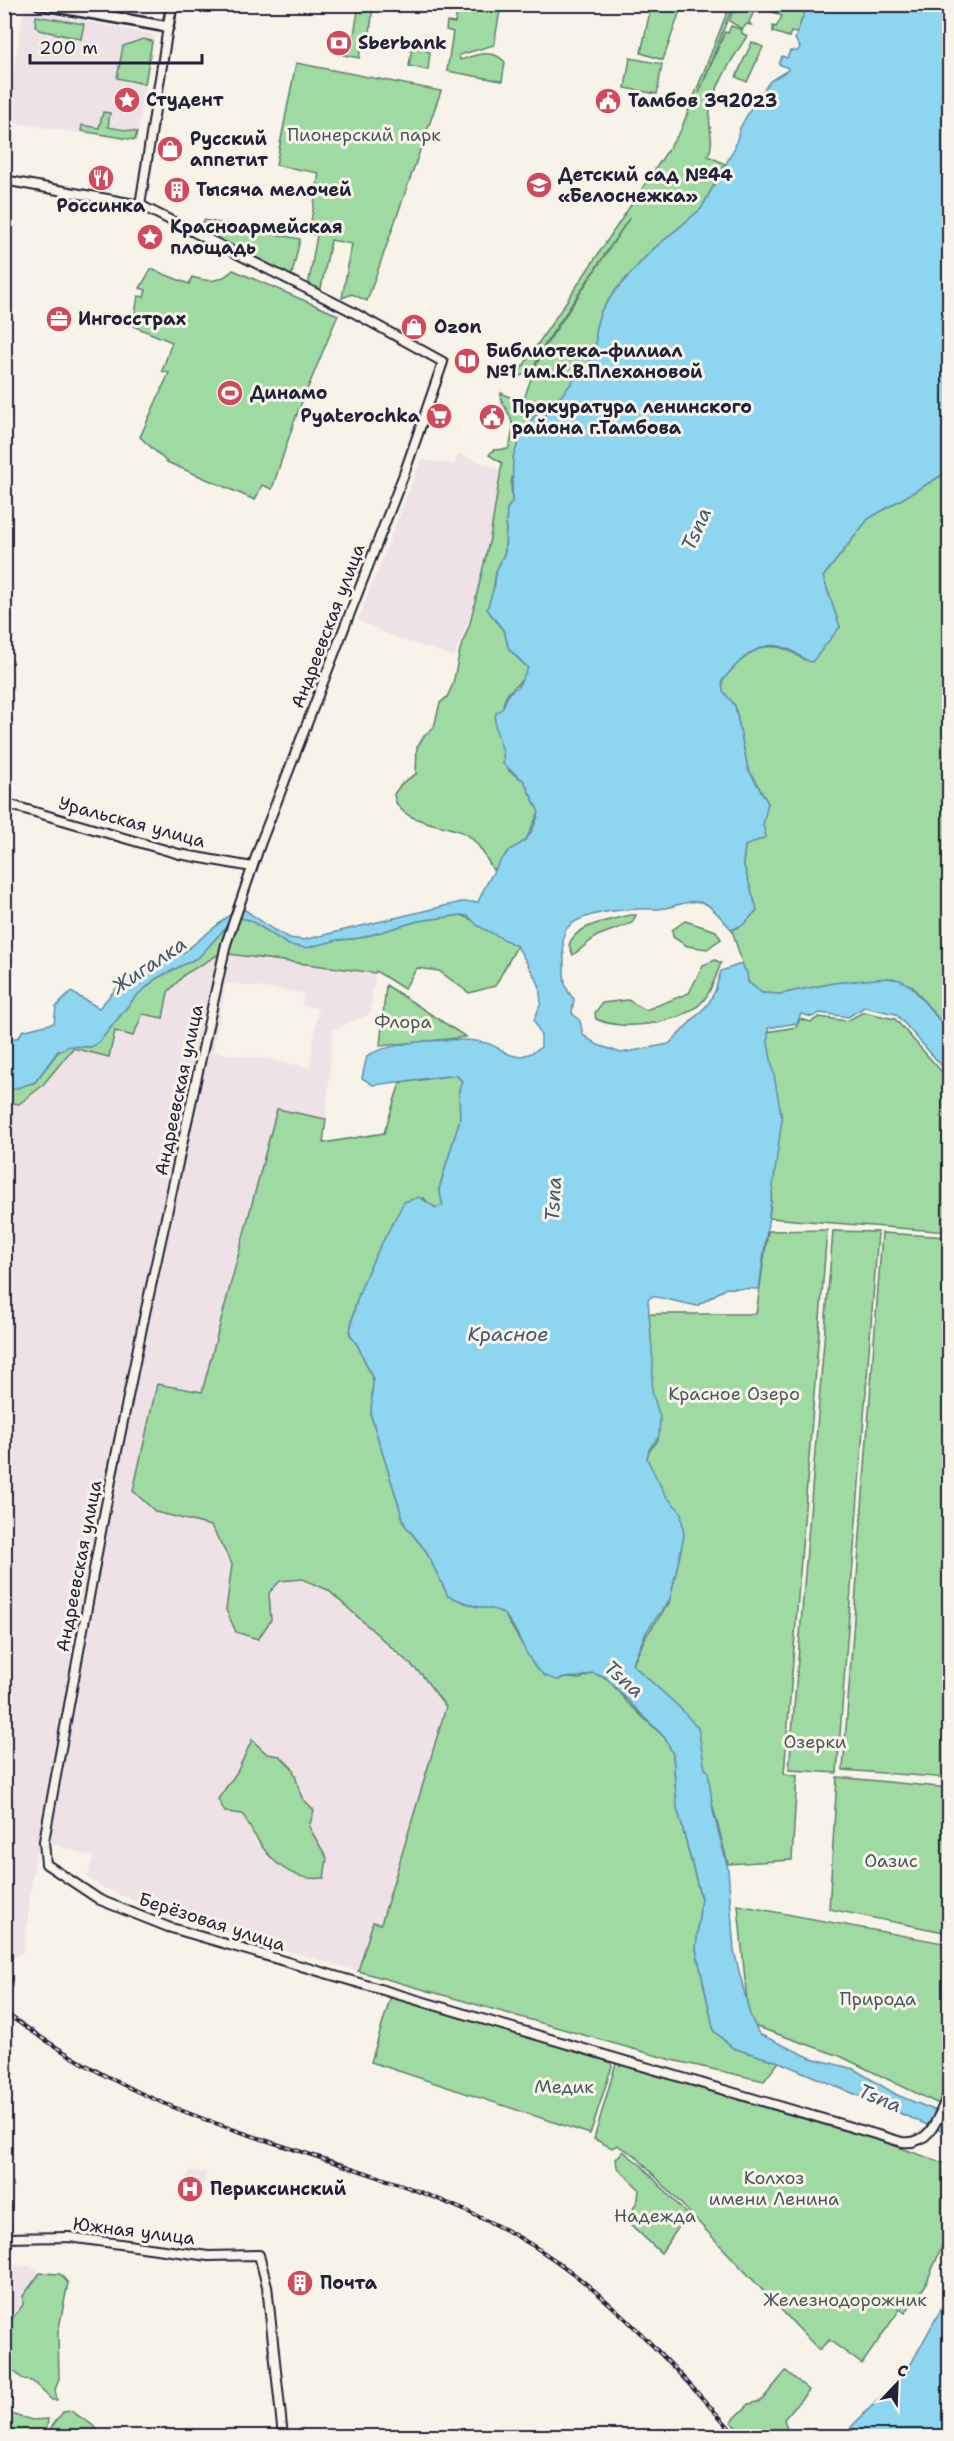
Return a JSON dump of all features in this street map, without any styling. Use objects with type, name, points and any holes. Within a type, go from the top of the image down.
[{"type":"main road","points":[[39,4],[168,27],[172,4]]},
{"type":"street","points":[[4,180],[140,205],[168,27]]},
{"type":"street","name":"Андреевская улица","points":[[43,1852],[58,1757],[144,1318],[226,944],[252,867],[404,474],[443,362],[343,307],[140,205]]},
{"type":"street","name":"Уральская улица","points":[[4,803],[179,854],[252,867]]},
{"type":"street","name":"Берёзовая улица","points":[[43,1852],[46,1864],[55,1872],[100,1900],[205,1939],[390,1991],[902,2142],[917,2142],[930,2133],[950,2090]]},
{"type":"street","name":"Южная улица","points":[[4,2238],[69,2237],[208,2256],[259,2255],[267,2286],[283,2436]]},
{"type":"shaded area","points":[[24,9],[155,35],[136,142],[5,121]]},
{"type":"shaded area","points":[[459,454],[499,469],[498,496],[490,538],[471,614],[454,657],[392,636],[358,620],[421,460],[454,464]]},
{"type":"shaded area","points":[[230,952],[375,973],[371,1009],[368,1015],[333,1030],[326,1119],[277,1109],[168,1517],[211,1525],[232,1564],[230,1583],[270,1620],[269,1594],[280,1581],[301,1579],[328,1590],[422,1675],[446,1707],[381,1925],[373,1923],[358,1971],[169,1916],[104,1888],[87,1878],[93,1857],[49,1843],[92,1618],[83,1617],[33,1873],[24,1949],[6,1966],[5,1102],[19,1104],[42,1086],[73,1048],[115,1030],[143,1014],[163,1018],[168,992],[185,974],[221,953]],"holes":[[[226,983],[303,993],[302,1006],[318,1008],[310,1068],[269,1059],[213,1052]],[[252,1740],[267,1754],[293,1769],[302,1798],[314,1810],[309,1827],[327,1858],[257,1844],[243,1814],[218,1799],[237,1772]]]},
{"type":"shaded area","name":"Периксинский","points":[[190,2170],[207,2173],[197,2196],[177,2197]]},
{"type":"shaded area","points":[[29,2266],[40,2273],[23,2296],[23,2305],[5,2333],[5,2267]]},
{"type":"green space","points":[[657,4],[682,5],[663,60],[641,53],[650,11],[655,12]]},
{"type":"green space","points":[[359,5],[373,6],[370,33],[364,36],[359,58],[343,55],[345,47],[352,47]]},
{"type":"green space","points":[[458,5],[479,7],[480,5],[501,5],[494,45],[459,55],[460,60],[484,54],[500,58],[505,62],[502,81],[447,71],[453,32],[446,30],[447,22],[455,23]]},
{"type":"green space","points":[[730,5],[733,5],[699,93],[725,32],[728,33],[731,26],[742,30],[742,33],[747,36],[720,82],[710,111],[711,144],[708,156],[725,164],[701,209],[650,252],[615,291],[601,311],[596,327],[596,348],[586,369],[578,375],[545,416],[535,416],[523,431],[511,483],[512,502],[507,509],[505,552],[496,572],[490,613],[504,631],[509,649],[528,668],[523,679],[505,699],[502,731],[509,771],[524,781],[539,812],[526,840],[507,853],[500,865],[493,870],[481,849],[469,836],[412,817],[397,804],[394,794],[402,783],[416,774],[417,747],[434,727],[440,703],[447,697],[453,684],[460,650],[470,623],[490,538],[502,463],[489,455],[493,450],[508,449],[513,428],[501,400],[501,393],[523,403],[546,345],[630,217],[545,344],[532,371],[515,378],[680,132]]},
{"type":"green space","points":[[735,5],[757,5],[749,22],[751,25],[747,24],[742,29],[729,21]]},
{"type":"green space","points":[[774,5],[807,5],[797,33],[791,32],[789,37],[773,32],[773,26],[776,27],[782,16],[771,11]]},
{"type":"green space","points":[[36,16],[84,24],[81,39],[39,30],[35,26]]},
{"type":"green space","points":[[143,39],[152,41],[145,84],[117,78],[123,46]]},
{"type":"green space","points":[[752,42],[763,47],[747,82],[736,77]]},
{"type":"green space","points":[[412,47],[430,52],[428,70],[409,66]]},
{"type":"green space","points":[[630,58],[662,64],[657,94],[625,88]]},
{"type":"green space","name":"Пионерский парк","points":[[296,63],[441,91],[367,301],[352,294],[342,298],[352,244],[331,240],[320,293],[308,287],[317,235],[309,234],[319,173],[276,165]]},
{"type":"green space","points":[[103,112],[110,113],[108,127],[137,132],[135,140],[81,131],[82,125],[99,128]]},
{"type":"green space","points":[[204,220],[300,239],[290,283],[199,233]]},
{"type":"green space","name":"Динамо","points":[[151,269],[189,284],[192,277],[214,280],[233,270],[338,315],[295,419],[272,489],[262,485],[255,500],[167,462],[140,437],[169,373],[162,371],[172,342],[133,326],[138,296],[144,297],[146,290],[140,288]]},
{"type":"green space","points":[[949,471],[949,1032],[912,986],[893,978],[834,983],[780,994],[762,993],[748,982],[732,930],[744,924],[757,910],[743,863],[745,846],[757,832],[768,803],[748,769],[735,706],[723,692],[722,681],[749,654],[769,646],[780,647],[804,660],[840,627],[823,577],[868,519]]},
{"type":"green space","points":[[461,915],[517,946],[495,986],[469,993],[439,971],[417,968],[404,989],[376,971],[375,973],[221,953],[185,974],[168,992],[163,1018],[143,1014],[133,1036],[115,1031],[109,1057],[73,1048],[42,1086],[19,1104],[5,1102],[4,1092],[35,1082],[58,1052],[69,1046],[91,1047],[100,1041],[135,997],[157,978],[199,957],[235,917],[250,920],[289,945],[360,938],[418,921]]},
{"type":"green space","points":[[636,915],[632,923],[597,936],[573,955],[569,945],[579,932],[595,924]]},
{"type":"green space","points":[[685,921],[716,931],[721,939],[707,949],[687,946],[673,937],[672,930]]},
{"type":"green space","points":[[715,960],[721,963],[709,993],[693,1009],[681,1015],[651,1024],[636,1025],[607,1023],[596,1019],[595,1013],[602,1003],[628,1000],[646,1010],[689,993],[703,965]]},
{"type":"green space","name":"Флора","points":[[386,985],[466,1037],[380,1046]]},
{"type":"green space","points":[[863,1012],[895,1019],[949,1080],[949,1232],[769,1218],[775,1166],[767,1032],[796,1027],[800,1019],[811,1022],[819,1017],[847,1021]]},
{"type":"green space","points":[[456,1075],[462,1081],[459,1089],[460,1119],[439,1189],[443,1205],[439,1209],[430,1205],[424,1198],[376,1260],[359,1294],[353,1313],[350,1334],[373,1379],[371,1416],[405,1525],[426,1551],[448,1596],[477,1607],[493,1608],[504,1614],[533,1662],[545,1676],[580,1679],[592,1673],[608,1679],[627,1702],[665,1738],[673,1754],[677,1807],[701,1899],[696,1949],[714,2031],[733,2048],[779,2062],[764,2081],[672,2060],[358,1971],[373,1922],[381,1924],[446,1707],[422,1675],[328,1590],[302,1579],[280,1581],[269,1593],[271,1620],[258,1639],[236,1632],[226,1610],[232,1564],[211,1526],[156,1512],[133,1491],[157,1384],[202,1392],[277,1109],[326,1119],[323,1143],[384,1133],[400,1083]]},
{"type":"green space","name":"Красное Озеро","points":[[827,1230],[784,1774],[797,1776],[792,1860],[728,1864],[704,1773],[631,1669],[646,1636],[669,1603],[683,1540],[683,1527],[646,1464],[648,1453],[658,1440],[659,1422],[652,1405],[646,1314],[756,1314],[768,1231]]},
{"type":"green space","name":"Озерки","points":[[833,1231],[878,1232],[837,1773],[789,1770]]},
{"type":"green space","points":[[882,1233],[949,1237],[949,1778],[843,1770]]},
{"type":"green space","points":[[252,1740],[267,1754],[280,1756],[293,1769],[302,1798],[314,1810],[309,1827],[327,1858],[324,1878],[309,1878],[284,1869],[256,1839],[243,1814],[225,1812],[218,1799],[237,1772]]},
{"type":"green space","name":"Оазис","points":[[837,1777],[949,1788],[949,1933],[829,1909]]},
{"type":"green space","name":"Природа","points":[[738,1905],[949,1944],[949,2109],[840,2056],[749,2024]]},
{"type":"green space","name":"Медик","points":[[391,1996],[610,2062],[612,2066],[590,2134],[371,2062]]},
{"type":"green space","name":"Колхоз имени Ленина","points":[[616,2063],[873,2138],[949,2165],[949,2230],[925,2286],[905,2313],[900,2309],[862,2364],[829,2340],[819,2350],[635,2155],[617,2145],[612,2148],[594,2139]]},
{"type":"green space","name":"Надежда","points":[[623,2151],[642,2166],[687,2215],[661,2253],[627,2221],[638,2199],[639,2189],[617,2167],[616,2159]]},
{"type":"green space","points":[[40,2273],[60,2274],[68,2283],[58,2333],[59,2379],[55,2390],[57,2400],[52,2400],[32,2381],[24,2380],[10,2368],[5,2374],[7,2325],[23,2305],[23,2296]]},
{"type":"green space","points":[[786,2371],[809,2390],[784,2419],[789,2436],[744,2436],[731,2422],[749,2404],[761,2401]]},
{"type":"green space","points":[[71,2411],[104,2436],[52,2436],[50,2429],[63,2412]]},
{"type":"green space","points":[[4,2412],[32,2420],[48,2419],[46,2436],[5,2436]]},
{"type":"water","points":[[807,5],[949,5],[949,471],[868,519],[823,577],[840,627],[812,662],[782,647],[762,647],[744,658],[722,681],[723,691],[735,706],[748,769],[768,803],[763,824],[766,837],[745,846],[743,863],[757,910],[744,924],[732,930],[713,909],[700,902],[687,902],[662,909],[610,911],[586,917],[568,927],[564,934],[564,977],[568,991],[574,999],[572,1013],[580,1021],[583,1035],[598,1045],[621,1053],[669,1044],[708,1004],[721,971],[741,964],[747,973],[748,982],[762,993],[780,994],[834,983],[887,978],[900,980],[911,986],[949,1032],[949,1074],[896,1014],[864,1007],[848,1017],[820,1013],[812,1017],[801,1014],[797,1023],[768,1028],[768,1043],[782,1119],[759,1289],[726,1288],[697,1306],[652,1296],[648,1300],[653,1362],[652,1392],[660,1417],[659,1436],[649,1449],[647,1459],[666,1496],[681,1512],[684,1536],[670,1599],[647,1631],[632,1664],[679,1707],[698,1728],[705,1769],[708,1771],[713,1811],[728,1869],[734,1951],[750,2015],[759,2034],[811,2058],[854,2069],[897,2095],[949,2116],[949,2134],[779,2062],[733,2048],[714,2031],[696,1949],[701,1898],[677,1807],[673,1754],[665,1738],[605,1677],[592,1673],[582,1677],[558,1680],[547,1677],[538,1670],[509,1620],[502,1613],[448,1596],[426,1551],[405,1525],[371,1416],[373,1379],[350,1334],[363,1282],[404,1202],[419,1197],[436,1208],[443,1205],[439,1189],[460,1119],[459,1089],[462,1081],[456,1075],[373,1085],[362,1078],[367,1056],[408,1043],[442,1040],[474,1041],[490,1044],[515,1056],[526,1055],[541,1047],[541,1036],[534,1020],[541,1003],[539,984],[517,946],[478,926],[468,916],[461,915],[418,921],[360,938],[338,940],[306,948],[289,945],[250,920],[235,917],[199,957],[157,978],[135,997],[100,1041],[91,1047],[70,1046],[58,1051],[35,1082],[5,1092],[5,1041],[19,1037],[22,1031],[54,1023],[56,1007],[71,992],[99,1008],[122,982],[183,953],[238,908],[290,938],[303,940],[461,902],[478,902],[502,859],[529,836],[539,812],[524,781],[503,764],[495,726],[496,713],[502,709],[509,693],[518,687],[528,668],[509,649],[504,631],[487,609],[495,584],[496,572],[505,552],[507,509],[512,502],[513,457],[523,431],[535,415],[545,416],[578,375],[586,369],[596,348],[596,327],[601,311],[615,291],[650,252],[701,209],[735,147],[740,128],[751,108],[770,81],[788,70],[779,64],[782,56],[787,58],[790,51],[798,51],[800,47],[795,39]]},
{"type":"water","points":[[949,2294],[949,2436],[842,2436],[907,2371]]},
{"type":"railway","points":[[4,2012],[73,2057],[145,2095],[237,2131],[424,2193],[513,2234],[546,2254],[605,2300],[660,2353],[737,2436]]},
{"type":"place","name":"Sberbank","points":[[339,43]]},
{"type":"place","name":"Студент","points":[[127,100]]},
{"type":"place","name":"Тамбов 392023","points":[[608,101]]},
{"type":"place","name":"Русский аппетит","points":[[170,149]]},
{"type":"place","name":"Россинка","points":[[101,178]]},
{"type":"place","name":"Детский сад №44 «Белоснежка»","points":[[539,185]]},
{"type":"place","name":"Тысяча мелочей","points":[[177,190]]},
{"type":"place","name":"Красноармейская площадь","points":[[150,237]]},
{"type":"place","name":"Ингосстрах","points":[[59,319]]},
{"type":"place","name":"Ozon","points":[[414,327]]},
{"type":"place","name":"Библиотека-филиал №1 им.К.В.Плехановой","points":[[467,361]]},
{"type":"place","name":"Динамо","points":[[230,393]]},
{"type":"place","name":"Pyaterochka","points":[[439,416]]},
{"type":"place","name":"Прокуратура ленинского района г.Тамбова","points":[[492,417]]},
{"type":"place","name":"Периксинский","points":[[190,2189]]},
{"type":"place","name":"Почта","points":[[300,2283]]},
{"type":"water label","name":"Tsna","points":[[696,529]]},
{"type":"water label","name":"Жигалка","points":[[149,965]]},
{"type":"water label","name":"Tsna","points":[[553,1199]]},
{"type":"water label","name":"Красное","points":[[508,1334]]},
{"type":"water label","name":"Tsna","points":[[624,1679]]},
{"type":"water label","name":"Tsna","points":[[880,2098]]},
{"type":"park label","name":"Железнодорожник","points":[[845,2300]]}]
